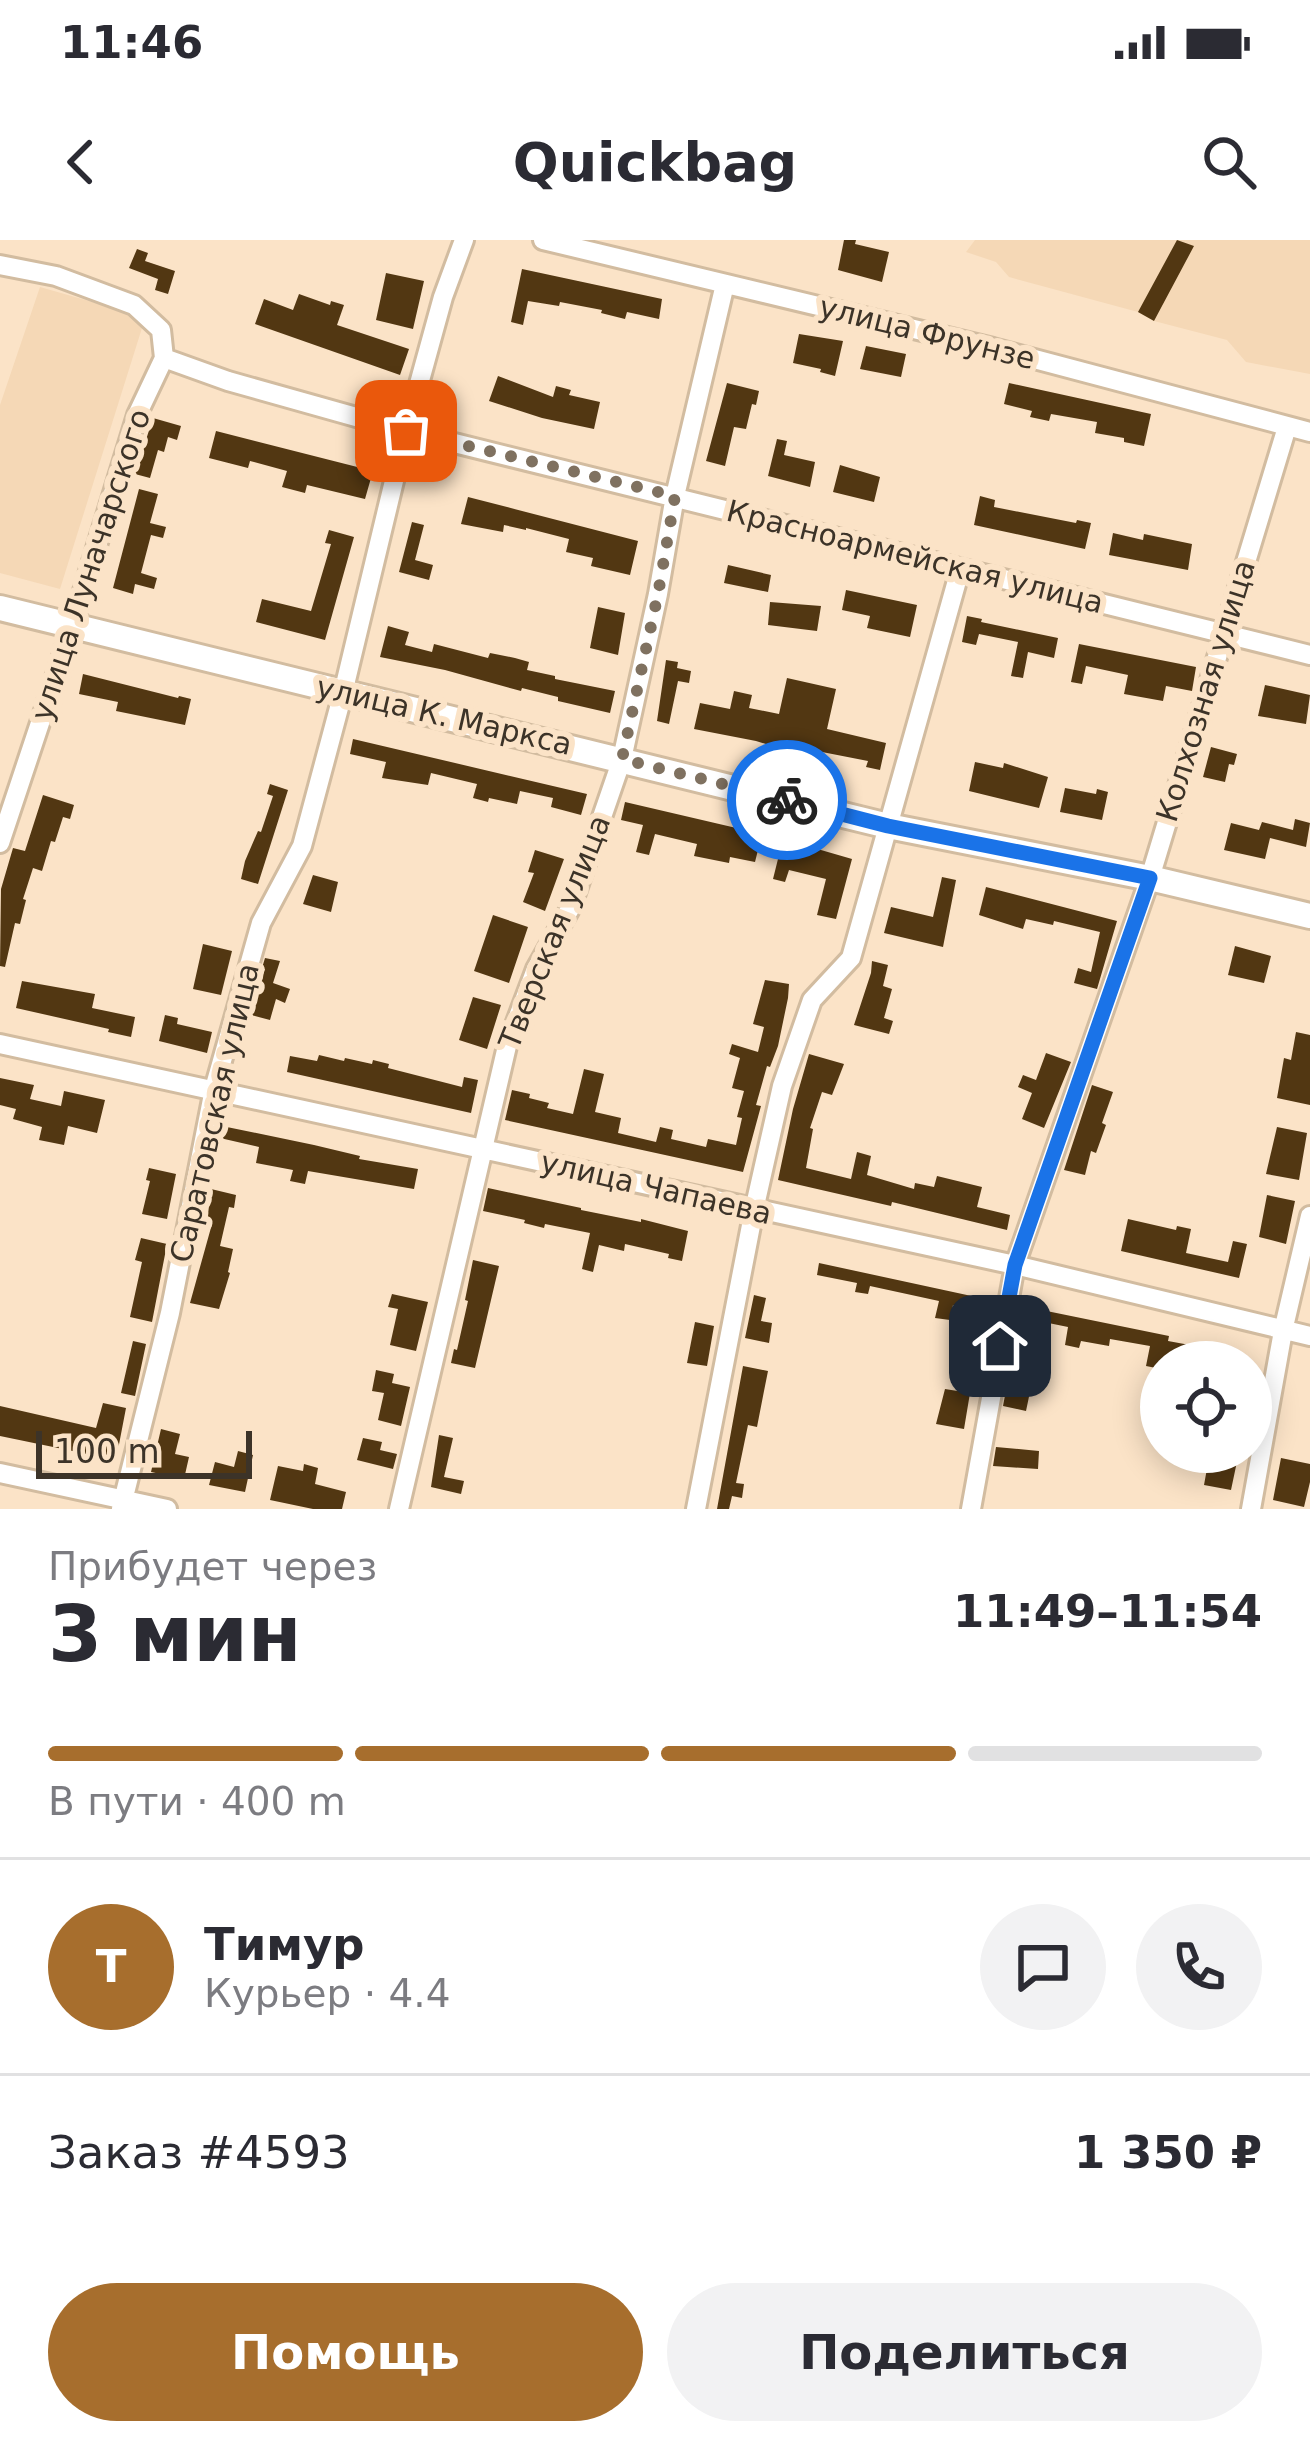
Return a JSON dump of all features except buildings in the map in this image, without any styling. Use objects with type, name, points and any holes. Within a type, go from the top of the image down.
[{"type":"main road","name":"улица К. Маркса","points":[[0,608],[888,826],[1150,878],[1310,916]]},
{"type":"street","name":"Саратовская улица","points":[[122,1504],[170,1313],[214,1089],[261,923],[302,846],[406,431],[464,240]]},
{"type":"street","name":"улица Фрунзе","points":[[543,240],[1310,432]]},
{"type":"street","points":[[0,265],[56,275],[134,305],[161,330],[164,358]]},
{"type":"street","name":"Тверская улица","points":[[399,1509],[507,1046],[536,969],[571,907],[622,759],[724,284]]},
{"type":"street","name":"Красноармейская улица","points":[[164,358],[406,431],[1310,656]]},
{"type":"street","name":"улица Луначарского","points":[[0,843],[136,415],[164,358]]},
{"type":"street","name":"Колхозная улица","points":[[971,1509],[1015,1265],[1150,878],[1287,427]]},
{"type":"street","points":[[696,1509],[782,1086],[812,1000],[850,958],[960,571]]},
{"type":"street","name":"улица Чапаева","points":[[0,1043],[1015,1265],[1310,1336]]},
{"type":"street","points":[[1251,1509],[1283,1331],[1310,1216]]},
{"type":"street","points":[[0,1473],[122,1504],[167,1509]]},
{"type":"shaded area","points":[[975,240],[1310,240],[1310,374],[1246,362],[1227,340],[1009,277],[996,262],[966,252]]},
{"type":"shaded area","points":[[40,287],[131,313],[142,328],[60,589],[0,573],[0,405]]},
{"type":"way so far","points":[[406,431],[675,496],[622,759],[787,800]]},
{"type":"route","points":[[787,800],[888,826],[1150,878],[1015,1265],[1000,1346]]}]
